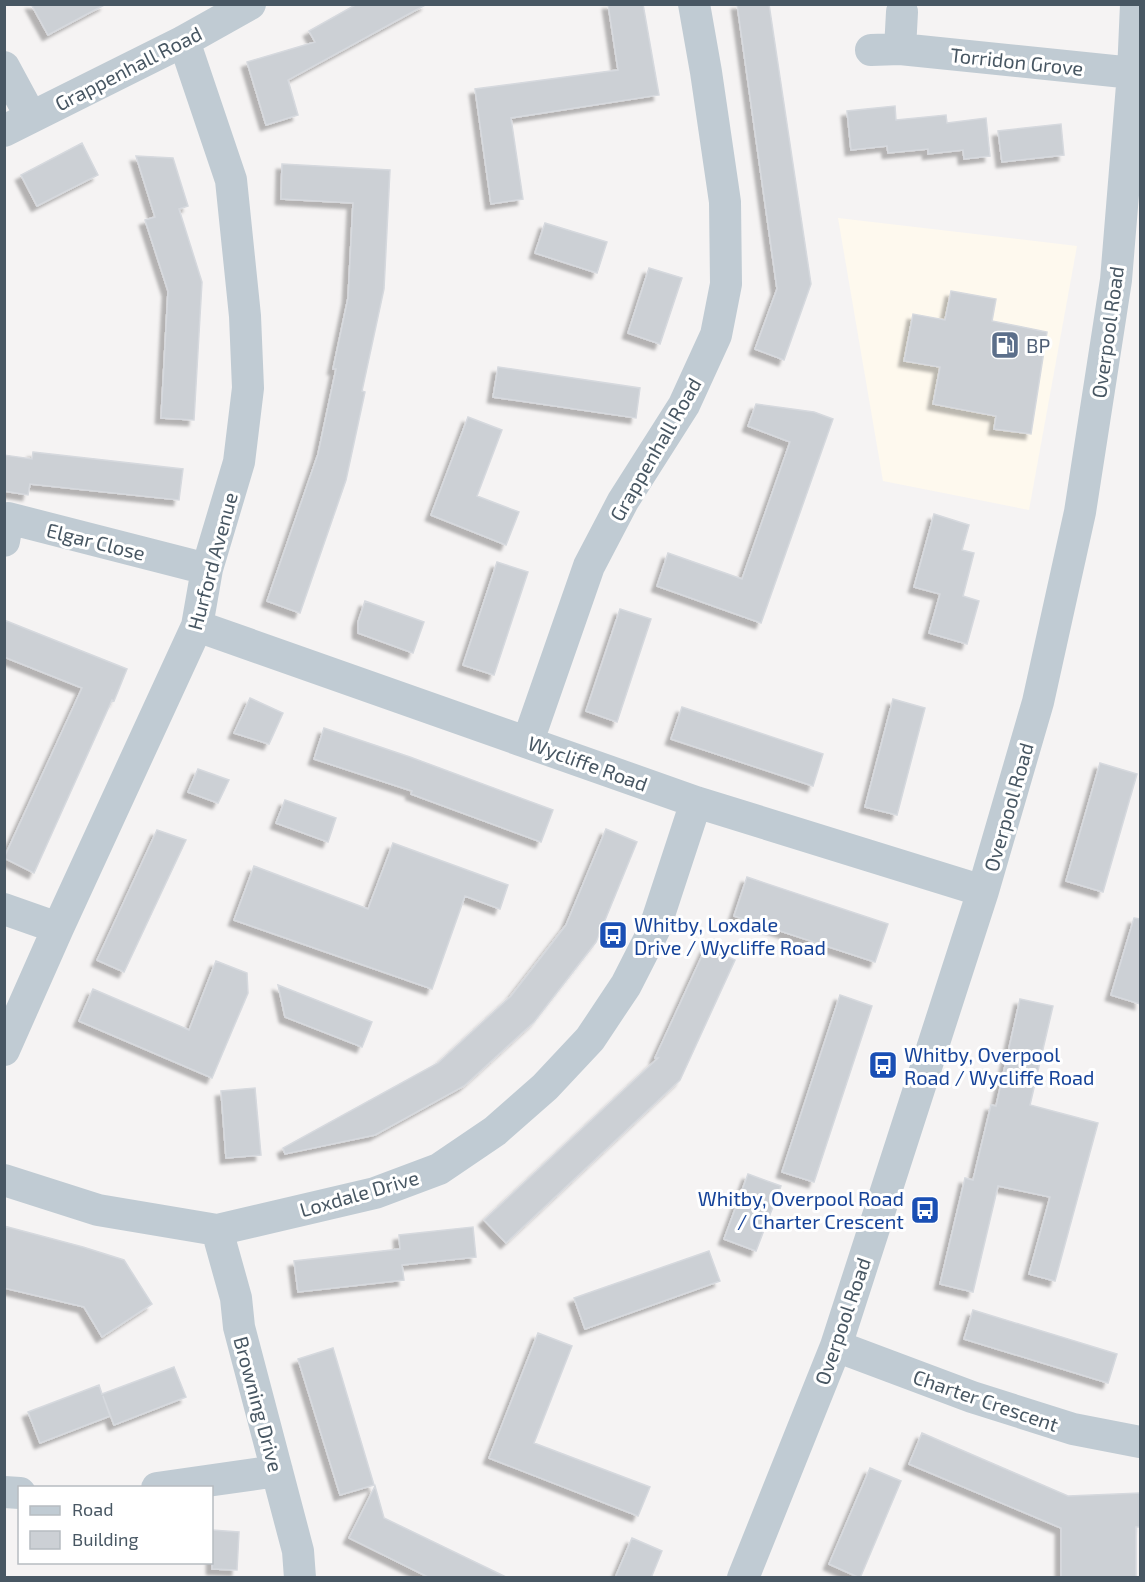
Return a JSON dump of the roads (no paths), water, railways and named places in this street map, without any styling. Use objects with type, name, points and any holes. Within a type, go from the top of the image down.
[{"type":"street","name":"Grappenhall Road","points":[[18,124],[184,41],[250,4]]},
{"type":"street","name":"Grappenhall Road","points":[[528,741],[589,566],[623,501],[684,405],[716,335],[726,284],[725,202],[694,4]]},
{"type":"street","name":"Overpool Road","points":[[743,1578],[836,1346],[983,891],[1038,702],[1128,280],[1136,4]]},
{"type":"street","name":"Torridon Grove","points":[[902,12],[886,50],[1133,73]]},
{"type":"street","name":"Hurford Avenue","points":[[4,1050],[197,626],[207,569],[239,462],[248,388],[245,328],[231,180],[184,41]]},
{"type":"street","points":[[4,67],[18,124]]},
{"type":"street","name":"Elgar Close","points":[[4,541],[8,518],[207,569]]},
{"type":"street","name":"Wycliffe Road","points":[[197,626],[696,802],[983,891]]},
{"type":"street","name":"Loxdale Drive","points":[[4,1180],[98,1210],[217,1230],[375,1193],[439,1169],[495,1131],[545,1087],[590,1039],[626,985],[654,930],[696,802]]},
{"type":"street","points":[[4,909],[58,928]]},
{"type":"street","name":"Browning Drive","points":[[217,1230],[236,1298],[239,1327],[298,1551],[300,1578]]},
{"type":"street","name":"Charter Crescent","points":[[836,1346],[983,1401],[1073,1429],[1140,1442]]},
{"type":"street","points":[[171,1486],[277,1471]]},
{"type":"place","name":"BP","points":[[1005,345]]},
{"type":"place","name":"Whitby, Loxdale Drive / Wycliffe Road","points":[[613,935]]},
{"type":"place","name":"Whitby, Overpool Road / Wycliffe Road","points":[[883,1065]]},
{"type":"place","name":"Whitby, Overpool Road / Charter Crescent","points":[[925,1210]]}]
